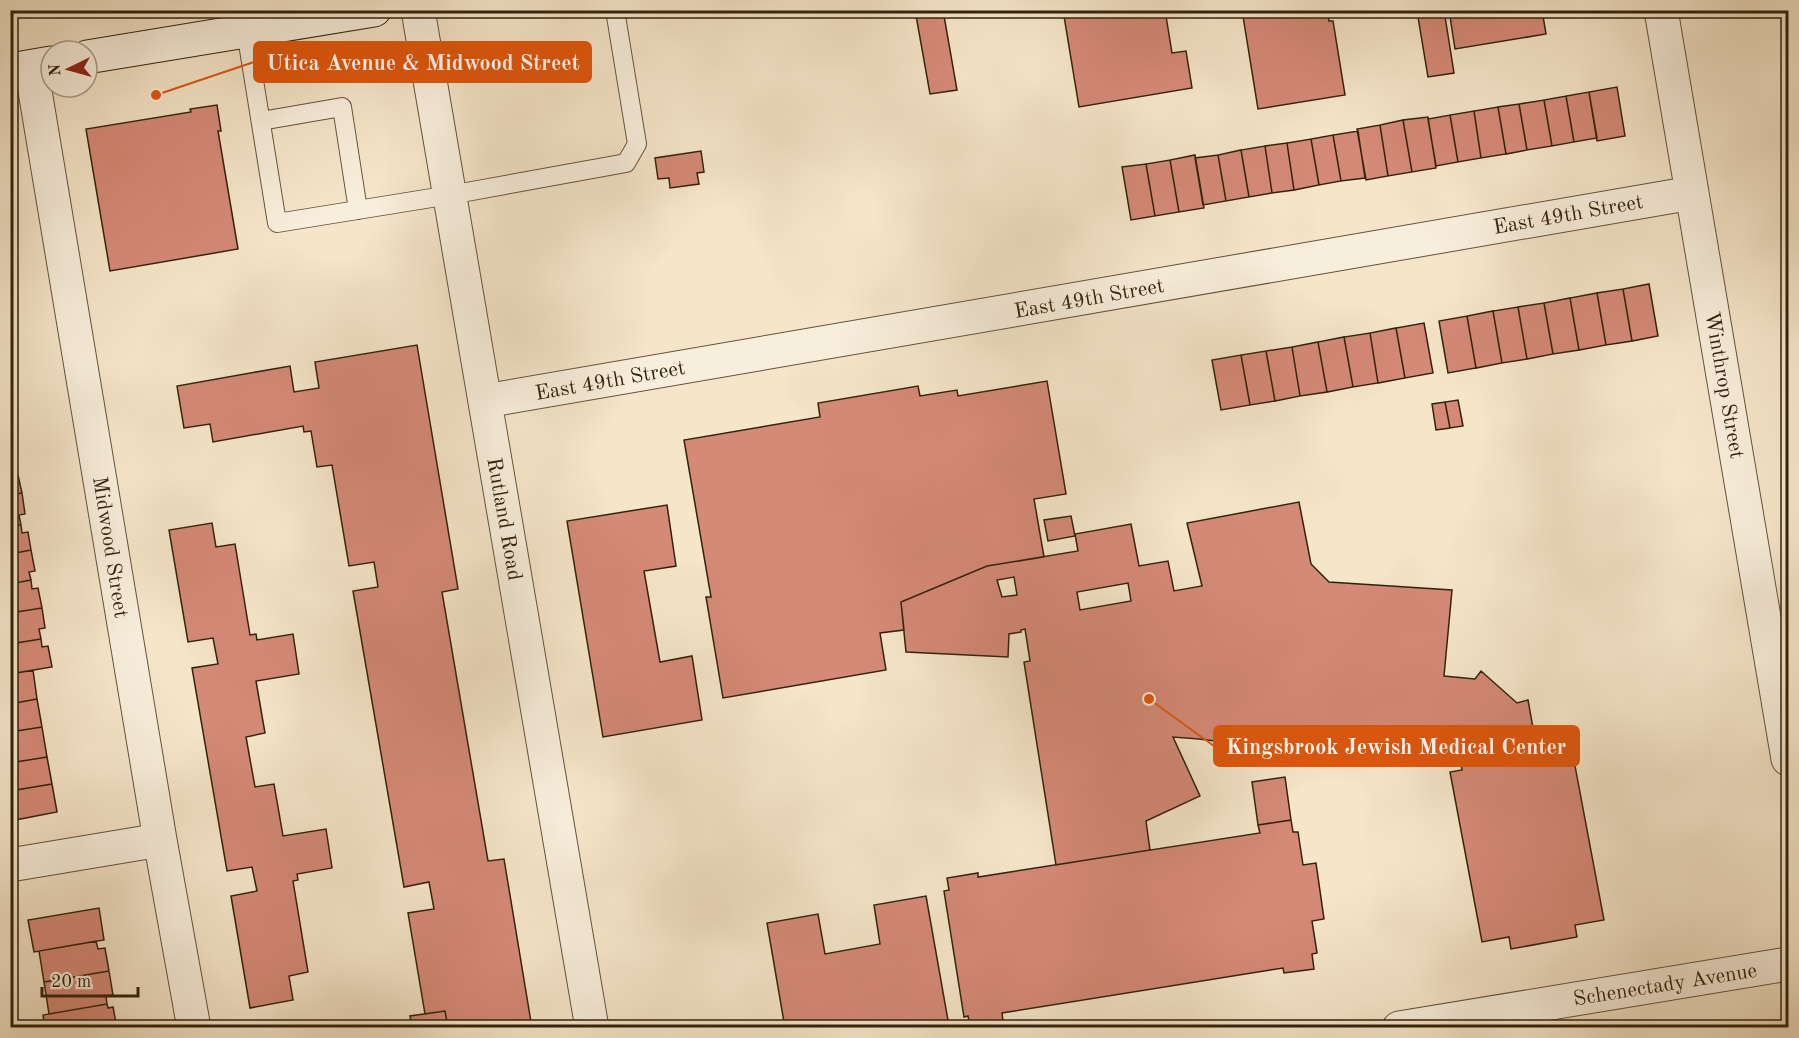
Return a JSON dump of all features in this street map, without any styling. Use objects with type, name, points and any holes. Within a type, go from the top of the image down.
[{"type":"street","points":[[99,55],[374,10]]},
{"type":"street","name":"Rutland Road","points":[[418,10],[592,1028]]},
{"type":"street","name":"Winthrop Street","points":[[1661,10],[1788,759]]},
{"type":"street","name":"Midwood Street","points":[[31,66],[160,840],[194,1028]]},
{"type":"street","name":"East 49th Street","points":[[486,401],[1692,193]]},
{"type":"street","points":[[10,865],[160,840]]},
{"type":"street","name":"Schenectady Avenue","points":[[1399,1028],[1788,964]]},
{"type":"lane","points":[[246,32],[277,223],[626,163],[637,144],[615,10]]},
{"type":"lane","points":[[261,121],[342,107],[358,210]]},
{"type":"building","points":[[915,10],[943,10],[957,90],[930,94]]},
{"type":"building","points":[[1063,10],[1165,10],[1172,53],[1186,51],[1192,88],[1079,107]]},
{"type":"building","points":[[1242,10],[1327,10],[1329,21],[1333,21],[1345,95],[1258,109]]},
{"type":"building","points":[[1444,10],[1454,73],[1428,77],[1417,11]]},
{"type":"building","points":[[1449,10],[1542,10],[1546,34],[1455,49]]},
{"type":"building","points":[[1617,87],[1625,136],[1597,141],[1589,92]]},
{"type":"building","points":[[1589,92],[1597,138],[1574,142],[1566,96]]},
{"type":"building","points":[[1566,96],[1574,142],[1552,146],[1544,100]]},
{"type":"building","points":[[1544,100],[1552,146],[1527,150],[1519,104]]},
{"type":"building","points":[[1519,104],[1527,150],[1506,154],[1498,107]]},
{"type":"building","points":[[217,105],[221,131],[218,131],[238,249],[110,271],[86,129],[191,112],[190,109]]},
{"type":"building","points":[[1498,107],[1506,154],[1481,158],[1474,111]]},
{"type":"building","points":[[1474,111],[1481,158],[1458,162],[1450,115]]},
{"type":"building","points":[[1450,115],[1458,162],[1436,166],[1428,119]]},
{"type":"building","points":[[1428,117],[1436,168],[1412,172],[1403,120]]},
{"type":"building","points":[[1403,120],[1412,172],[1388,176],[1380,125]]},
{"type":"building","points":[[1380,125],[1388,176],[1366,180],[1357,129]]},
{"type":"building","points":[[1358,131],[1365,178],[1341,181],[1333,135]]},
{"type":"building","points":[[1333,135],[1341,181],[1319,185],[1311,139]]},
{"type":"building","points":[[1311,139],[1319,185],[1294,190],[1287,143]]},
{"type":"building","points":[[1287,143],[1294,190],[1272,193],[1265,146]]},
{"type":"building","points":[[1265,146],[1272,193],[1249,197],[1241,150]]},
{"type":"building","points":[[1241,150],[1249,197],[1226,201],[1218,155]]},
{"type":"building","points":[[701,151],[704,172],[697,173],[699,184],[670,188],[669,178],[658,179],[655,158]]},
{"type":"building","points":[[1195,155],[1204,208],[1179,212],[1170,160]]},
{"type":"building","points":[[1218,155],[1226,201],[1203,205],[1195,158]]},
{"type":"building","points":[[1170,160],[1179,212],[1155,216],[1146,164]]},
{"type":"building","points":[[1146,164],[1155,216],[1131,220],[1122,167]]},
{"type":"building","points":[[1649,284],[1658,336],[1632,341],[1623,289]]},
{"type":"building","points":[[1623,289],[1632,341],[1606,345],[1597,293]]},
{"type":"building","points":[[1597,293],[1606,345],[1579,350],[1570,298]]},
{"type":"building","points":[[1570,298],[1579,350],[1553,354],[1544,303]]},
{"type":"building","points":[[1544,303],[1553,354],[1527,359],[1518,307]]},
{"type":"building","points":[[1518,307],[1527,359],[1502,363],[1493,311]]},
{"type":"building","points":[[1493,311],[1502,363],[1476,368],[1467,316]]},
{"type":"building","points":[[1467,316],[1476,368],[1448,373],[1439,321]]},
{"type":"building","points":[[1424,323],[1433,373],[1405,378],[1396,328]]},
{"type":"building","points":[[1396,328],[1405,378],[1378,383],[1370,333]]},
{"type":"building","points":[[1370,333],[1378,383],[1353,387],[1344,337]]},
{"type":"building","points":[[1344,337],[1353,387],[1327,392],[1318,342]]},
{"type":"building","points":[[1318,342],[1327,392],[1300,396],[1292,347]]},
{"type":"building","points":[[417,345],[458,589],[442,592],[488,861],[504,859],[532,1028],[448,1028],[445,1011],[425,1014],[408,913],[434,909],[429,882],[404,887],[353,591],[378,587],[374,562],[349,566],[332,465],[317,467],[311,431],[304,432],[303,426],[213,442],[210,424],[184,428],[177,386],[290,366],[294,392],[319,388],[315,362]]},
{"type":"building","points":[[1292,347],[1300,396],[1275,401],[1266,351]]},
{"type":"building","points":[[1266,351],[1275,401],[1250,405],[1241,355]]},
{"type":"building","points":[[1241,355],[1250,405],[1221,410],[1212,360]]},
{"type":"building","points":[[1047,381],[1066,494],[1034,499],[1044,557],[987,566],[901,602],[904,630],[880,633],[886,670],[723,698],[706,597],[711,597],[684,440],[820,417],[818,403],[918,386],[920,396],[957,390],[958,396]]},
{"type":"building","points":[[1458,400],[1463,426],[1450,428],[1445,402]]},
{"type":"building","points":[[1445,402],[1450,428],[1436,430],[1432,404]]},
{"type":"building","points":[[10,466],[13,475],[18,475],[22,493],[10,495]]},
{"type":"building","points":[[22,493],[25,514],[19,515],[21,525],[10,526],[10,495]]},
{"type":"building","points":[[1299,502],[1311,564],[1329,582],[1452,590],[1444,676],[1475,679],[1481,671],[1517,703],[1528,700],[1538,756],[1572,750],[1604,920],[1575,925],[1577,937],[1511,949],[1509,937],[1482,942],[1450,772],[1462,770],[1458,747],[1441,731],[1420,728],[1417,754],[1255,734],[1254,746],[1173,737],[1200,796],[1146,821],[1150,850],[1056,865],[1024,662],[1030,661],[1025,629],[1009,634],[1008,657],[906,652],[901,602],[987,566],[1078,551],[1075,534],[1131,524],[1139,566],[1168,561],[1174,591],[1202,586],[1187,523]],"holes":[[[1014,577],[1017,595],[1002,597],[997,580]],[[1128,583],[1131,601],[1080,610],[1077,592]]]},
{"type":"building","points":[[667,505],[676,566],[644,571],[660,662],[692,656],[702,720],[603,737],[567,521]]},
{"type":"building","points":[[1071,516],[1075,536],[1048,541],[1044,520]]},
{"type":"building","points":[[212,523],[216,547],[235,544],[250,635],[256,634],[257,640],[293,634],[299,674],[256,681],[265,733],[246,737],[255,787],[274,784],[283,836],[326,829],[332,868],[297,874],[298,880],[293,881],[308,972],[289,976],[293,1000],[250,1008],[231,896],[257,891],[252,867],[227,871],[192,668],[218,664],[213,638],[188,642],[169,530]]},
{"type":"building","points":[[21,525],[22,533],[28,532],[31,550],[10,554],[10,526]]},
{"type":"building","points":[[31,550],[35,571],[29,572],[31,580],[10,584],[10,554]]},
{"type":"building","points":[[31,580],[32,589],[38,588],[42,608],[10,613],[10,584]]},
{"type":"building","points":[[42,608],[45,628],[39,629],[41,639],[10,644],[10,613]]},
{"type":"building","points":[[41,639],[42,647],[48,646],[52,667],[10,674],[10,644]]},
{"type":"building","points":[[33,670],[37,699],[10,704],[10,674]]},
{"type":"building","points":[[37,699],[42,727],[10,732],[10,704]]},
{"type":"building","points":[[42,727],[47,757],[10,763],[10,732]]},
{"type":"building","points":[[47,757],[52,784],[10,791],[10,763]]},
{"type":"building","points":[[1285,777],[1291,820],[1258,825],[1252,782]]},
{"type":"building","points":[[52,784],[57,812],[10,821],[10,791]]},
{"type":"building","points":[[1291,820],[1293,832],[1298,832],[1303,865],[1316,863],[1324,919],[1312,921],[1317,953],[1312,954],[1314,969],[1284,973],[1283,968],[1002,1013],[1003,1021],[970,1026],[968,1016],[964,1017],[944,891],[949,890],[947,878],[978,873],[978,877],[1260,833],[1258,825]]},
{"type":"building","points":[[926,896],[949,1026],[785,1028],[767,923],[818,914],[825,954],[880,944],[874,905]]},
{"type":"building","points":[[99,908],[104,940],[34,952],[28,920]]},
{"type":"building","points":[[12,927],[16,955],[10,956],[10,928]]},
{"type":"building","points":[[96,941],[98,949],[105,948],[109,971],[44,982],[39,951]]},
{"type":"building","points":[[109,971],[113,995],[106,996],[107,1004],[49,1014],[44,982]]},
{"type":"building","points":[[107,1004],[108,1008],[113,1007],[117,1028],[45,1028],[43,1015]]},
{"type":"building","points":[[445,1011],[448,1028],[412,1028],[410,1016]]},
{"type":"place","name":"Utica Avenue & Midwood Street","points":[[156,95]]},
{"type":"place","name":"Kingsbrook Jewish Medical Center","points":[[1149,699]]}]
